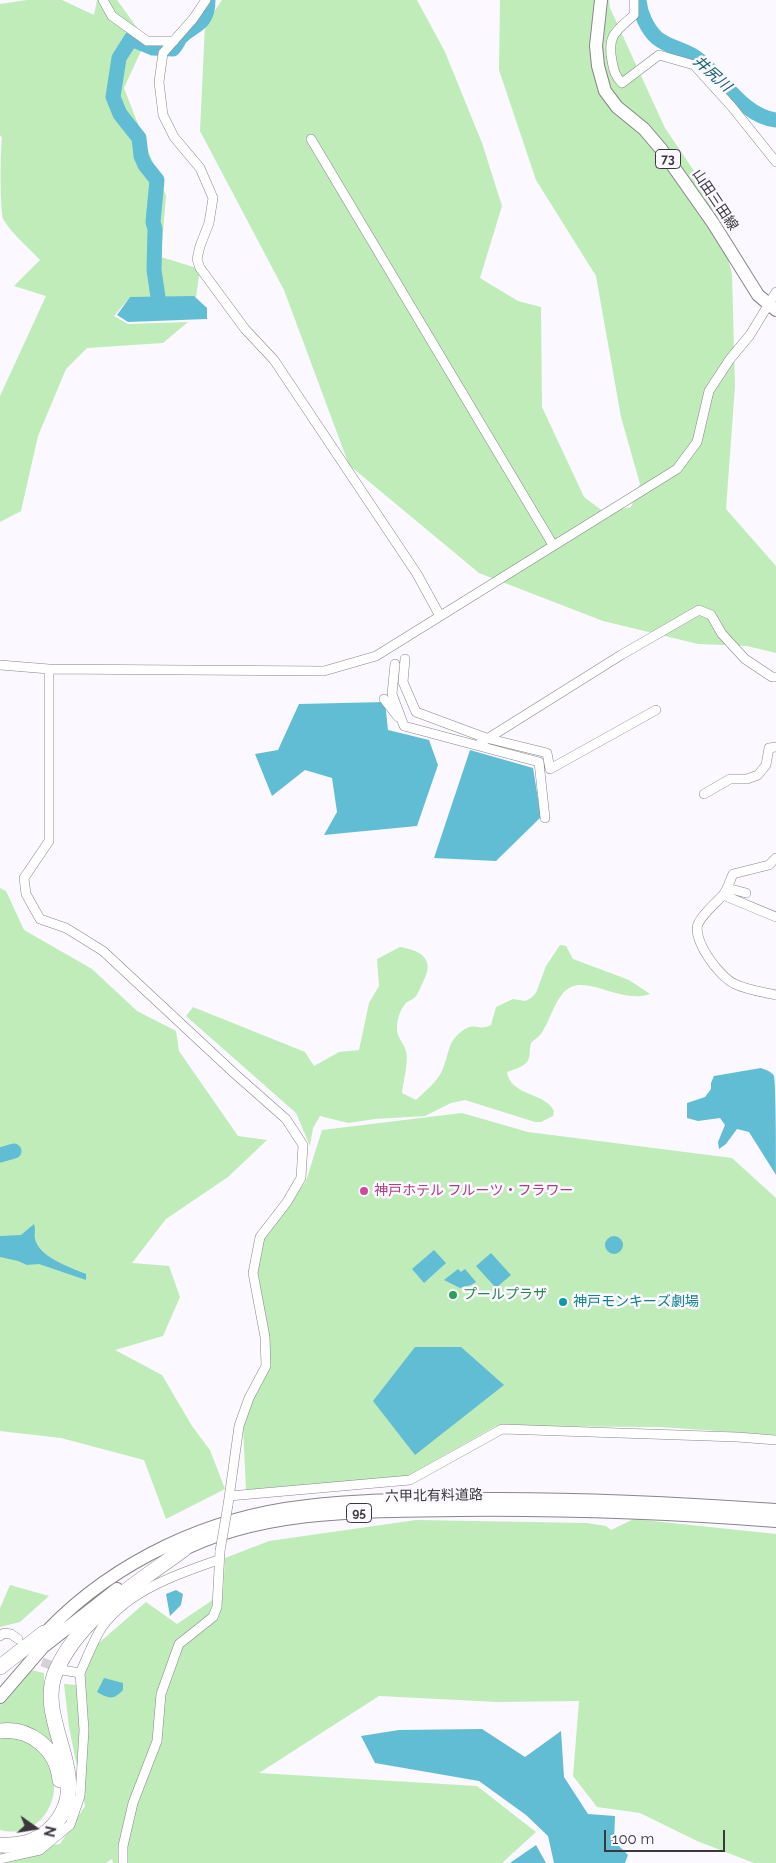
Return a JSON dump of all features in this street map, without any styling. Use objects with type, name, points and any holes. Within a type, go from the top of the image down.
[{"type":"highway","points":[[0,1845],[14,1846],[28,1843],[42,1836],[54,1825],[66,1802],[69,1788],[67,1763],[51,1698],[55,1673],[63,1657],[87,1625],[122,1594],[184,1549]]},
{"type":"highway","points":[[0,1666],[44,1633]]},
{"type":"highway","points":[[0,1731],[22,1731],[35,1737],[51,1754],[57,1764],[60,1788],[57,1802],[42,1825],[16,1836],[0,1836]]},
{"type":"main road","name":"山田三田線","points":[[601,0],[596,46],[598,66],[605,91],[617,107],[644,129],[661,148],[713,223],[758,295],[772,307]]},
{"type":"main road","name":"六甲北有料道路","points":[[0,1684],[44,1633],[81,1599],[115,1574],[150,1554],[239,1518],[322,1504],[379,1501],[528,1499],[700,1504],[776,1510]]},
{"type":"main road","name":"六甲北有料道路","points":[[0,1697],[43,1647],[124,1585],[154,1565],[184,1549],[240,1529],[283,1520],[380,1511],[584,1510],[699,1515],[776,1521]]},
{"type":"street","points":[[103,0],[112,16],[148,41],[174,40]]},
{"type":"street","points":[[206,0],[193,19],[163,53],[159,82],[163,115],[174,137],[200,168],[213,198],[209,223],[197,259],[200,268],[245,329],[274,360],[417,574],[440,616]]},
{"type":"street","points":[[634,0],[634,15],[614,33],[609,47],[614,75],[622,83],[659,55],[694,65],[732,107],[776,162]]},
{"type":"street","points":[[311,139],[553,545]]},
{"type":"street","points":[[0,665],[49,670],[324,670],[376,656],[677,469],[697,442],[709,391],[730,360],[772,307],[776,292]]},
{"type":"street","points":[[479,744],[621,655],[699,610],[711,615],[722,634],[745,659],[772,677],[776,677]]},
{"type":"street","points":[[404,658],[403,682],[416,712],[486,738],[547,753],[550,769],[656,710]]},
{"type":"street","points":[[395,664],[392,694],[404,726]]},
{"type":"street","points":[[49,670],[49,841],[24,878],[26,894],[40,919],[66,928],[102,951],[286,1119],[303,1145],[301,1178],[260,1238],[253,1273],[265,1337],[266,1366],[249,1398],[239,1426],[219,1556],[217,1607],[213,1617],[179,1644],[161,1694],[157,1740],[133,1804],[123,1846],[123,1863]]},
{"type":"street","points":[[384,699],[404,726],[479,744],[539,762],[545,818]]},
{"type":"street","points":[[704,794],[730,779],[747,779],[758,775],[766,765],[769,748],[776,746]]},
{"type":"street","points":[[776,858],[769,865],[733,874],[725,892],[698,925],[696,934],[701,945],[723,975],[733,984],[776,995]]},
{"type":"street","points":[[725,892],[746,892]]},
{"type":"street","points":[[725,892],[776,917]]},
{"type":"street","points":[[228,1500],[410,1480],[502,1429],[776,1440]]},
{"type":"street","points":[[0,1859],[40,1850],[70,1825],[80,1796],[84,1730],[80,1673],[102,1628],[119,1607],[156,1585],[219,1556]]},
{"type":"street","points":[[0,1636],[4,1633],[11,1634],[18,1639]]},
{"type":"street","points":[[62,1670],[80,1673]]},
{"type":"green space","points":[[27,0],[62,0],[94,15],[97,0],[117,0],[146,40],[124,88],[166,196],[161,257],[200,269],[196,297],[130,297],[114,316],[128,324],[188,322],[163,343],[87,348],[66,369],[38,436],[21,511],[0,522],[0,396],[46,296],[14,286],[40,260],[6,224],[3,219],[1,203],[0,4]]},
{"type":"green space","points":[[222,0],[417,0],[445,52],[482,143],[502,206],[480,278],[518,301],[541,307],[542,407],[584,497],[604,512],[631,507],[640,484],[621,417],[596,276],[536,180],[499,70],[500,0],[609,0],[610,8],[665,128],[711,196],[732,274],[735,386],[726,509],[776,566],[776,653],[747,646],[698,644],[603,621],[479,573],[349,465],[284,290],[200,131],[205,25]]},
{"type":"green space","points":[[0,888],[6,891],[24,930],[92,969],[137,1011],[176,1031],[179,1051],[238,1136],[267,1140],[228,1177],[166,1219],[132,1263],[169,1266],[180,1297],[163,1336],[115,1350],[162,1375],[192,1426],[210,1450],[225,1489],[166,1519],[144,1460],[61,1438],[0,1431]]},
{"type":"green space","points":[[560,945],[566,946],[573,959],[629,980],[650,994],[629,996],[579,985],[566,990],[557,1002],[543,1030],[531,1043],[527,1062],[507,1072],[514,1086],[550,1105],[554,1111],[553,1116],[541,1122],[535,1122],[465,1100],[451,1103],[425,1116],[375,1119],[348,1123],[320,1116],[313,1128],[310,1146],[296,1113],[186,1016],[193,1007],[305,1052],[314,1066],[339,1052],[359,1050],[369,1003],[379,986],[377,959],[400,947],[415,951],[425,958],[428,968],[416,996],[407,1002],[401,1010],[397,1031],[407,1055],[402,1093],[416,1100],[440,1075],[451,1043],[459,1034],[468,1027],[487,1027],[491,1025],[496,1007],[513,999],[525,1001],[536,993],[546,966]]},
{"type":"green space","points":[[462,1113],[528,1132],[732,1158],[776,1198],[776,1435],[660,1427],[496,1426],[407,1476],[246,1490],[243,1427],[251,1400],[268,1367],[256,1272],[263,1241],[306,1181],[322,1130]]},
{"type":"green space","points":[[634,1519],[776,1534],[776,1863],[754,1863],[697,1841],[640,1813],[597,1807],[573,1776],[579,1701],[498,1702],[379,1696],[259,1773],[477,1786],[536,1832],[502,1863],[113,1863],[112,1859],[106,1863],[0,1863],[0,1853],[60,1844],[85,1806],[69,1727],[64,1684],[77,1685],[85,1655],[146,1602],[177,1624],[223,1593],[225,1558],[269,1541],[416,1520],[587,1523],[606,1526],[611,1530]]},
{"type":"green space","points":[[10,1585],[49,1596],[20,1622],[0,1627],[0,1608]]},
{"type":"green space","points":[[31,1670],[44,1673],[44,1709],[58,1751],[0,1726],[0,1705]]},
{"type":"green space","points":[[0,1738],[25,1741],[46,1759],[53,1773],[54,1789],[51,1804],[43,1817],[32,1826],[17,1831],[0,1830]]},
{"type":"water","points":[[194,296],[207,308],[207,319],[128,322],[117,315],[130,297]]},
{"type":"water","points":[[385,702],[388,730],[429,740],[438,765],[417,826],[324,835],[337,812],[332,778],[305,770],[272,796],[255,754],[278,750],[299,704]]},
{"type":"water","points":[[470,750],[533,768],[541,817],[496,861],[434,858]]},
{"type":"water","points":[[761,1068],[774,1076],[776,1175],[749,1132],[737,1129],[726,1144],[719,1149],[718,1142],[725,1125],[720,1118],[698,1121],[687,1118],[687,1103],[705,1097],[711,1089],[714,1076]]},
{"type":"water","points":[[34,1224],[35,1239],[43,1251],[56,1261],[86,1274],[86,1280],[39,1264],[27,1265],[0,1257],[0,1236],[21,1235]]},
{"type":"water","points":[[610,1236],[618,1236],[623,1241],[621,1252],[610,1254],[605,1249],[605,1241]]},
{"type":"water","points":[[434,1250],[446,1263],[424,1283],[412,1269]]},
{"type":"water","points":[[491,1253],[511,1275],[496,1288],[476,1266]]},
{"type":"water","points":[[458,1269],[461,1272],[465,1269],[476,1282],[460,1288],[444,1280]]},
{"type":"water","points":[[415,1347],[461,1347],[504,1385],[415,1455],[373,1401]]},
{"type":"water","points":[[176,1590],[183,1594],[181,1605],[170,1616],[166,1594]]},
{"type":"water","points":[[104,1678],[123,1683],[123,1690],[114,1697],[105,1696],[97,1692]]},
{"type":"water","points":[[482,1729],[525,1757],[561,1731],[564,1777],[588,1814],[615,1816],[614,1841],[628,1855],[625,1863],[554,1863],[548,1836],[526,1815],[479,1781],[375,1763],[361,1736],[399,1730]]},
{"type":"water","points":[[536,1845],[546,1863],[510,1863]]},
{"type":"waterway","points":[[158,297],[154,270],[155,229],[153,222],[157,180],[145,165],[141,156],[139,138],[120,114],[113,97],[119,58],[131,39],[153,48],[173,49],[185,33],[203,20],[208,0]]},
{"type":"waterway","name":"井尻川","points":[[639,0],[645,20],[657,38],[695,57],[752,111],[776,120]]},
{"type":"waterway","points":[[0,1155],[14,1151]]},
{"type":"tunnel","points":[[32,1653],[40,1661],[60,1669]]},
{"type":"place","name":"神戸ホテル フルーツ・フラワー","points":[[364,1191]]},
{"type":"place","name":"プールプラザ","points":[[453,1295]]},
{"type":"place","name":"神戸モンキーズ劇場","points":[[563,1302]]}]
